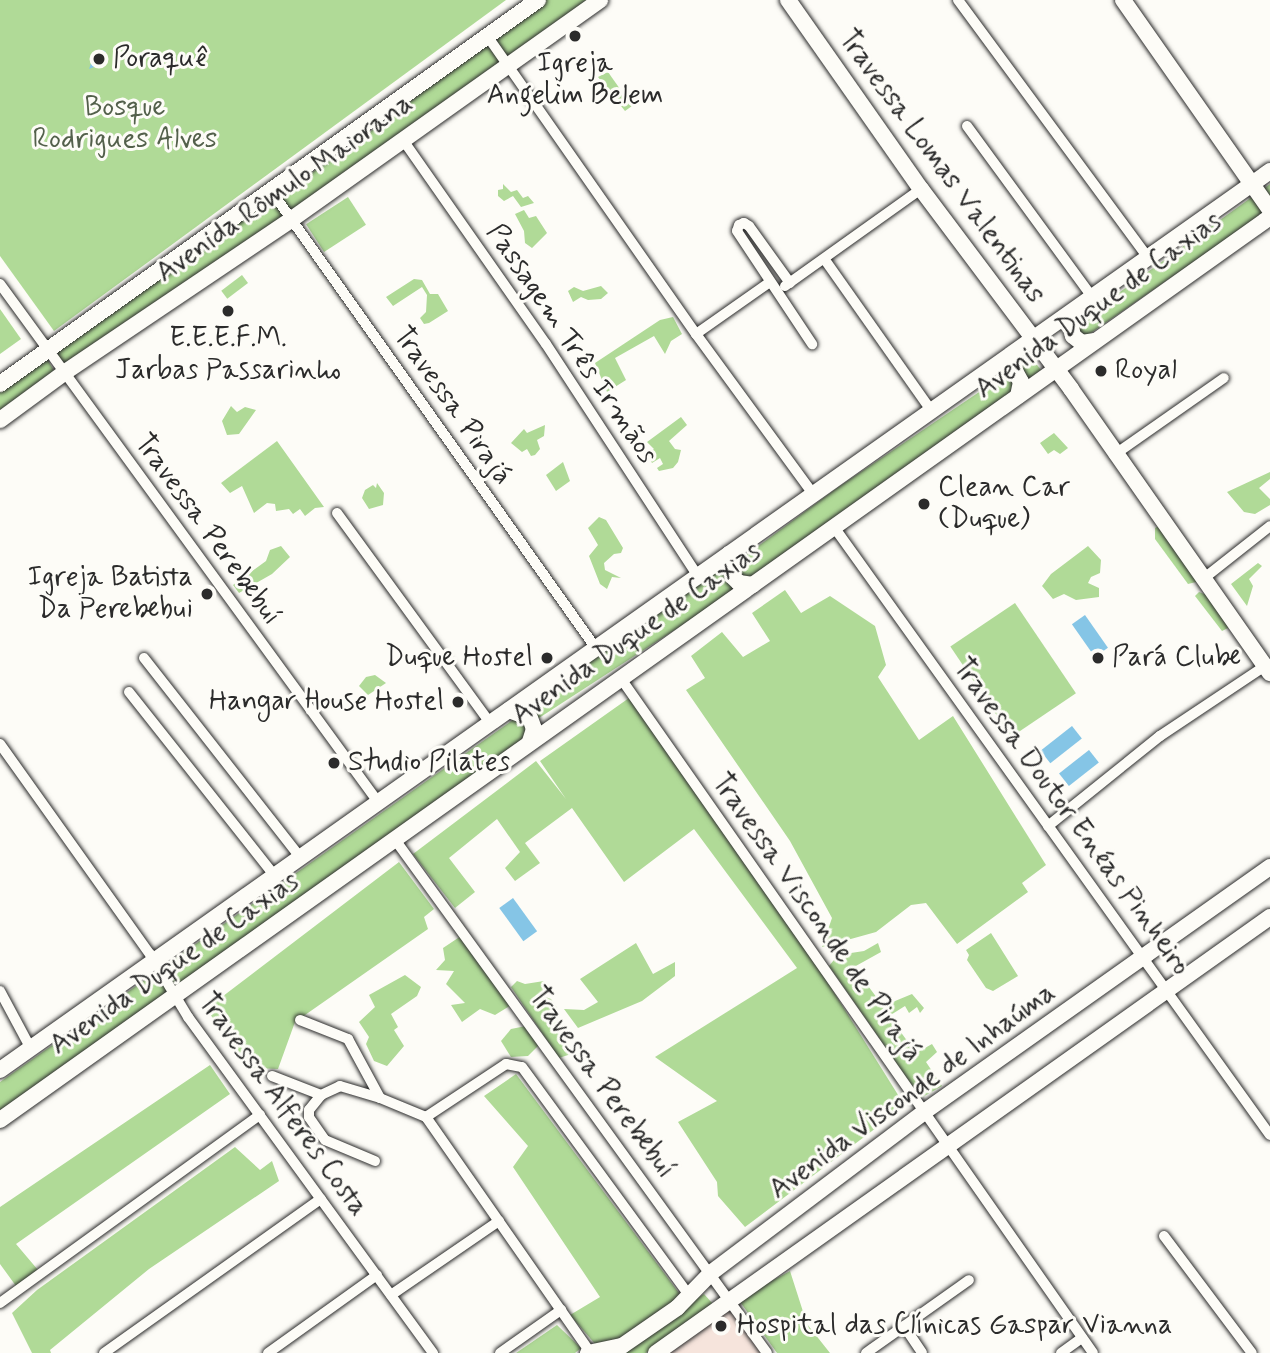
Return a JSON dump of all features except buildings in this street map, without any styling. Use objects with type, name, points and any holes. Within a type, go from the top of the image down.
[{"type":"street","name":"Avenida Rômulo Maiorana","points":[[0,384],[538,0]]},
{"type":"street","name":"Avenida Rômulo Maiorana","points":[[0,420],[64,373],[292,219],[600,0]]},
{"type":"street","name":"Travessa Lomas Valentinas","points":[[788,0],[921,189],[1056,369],[1268,667]]},
{"type":"street","points":[[958,0],[1148,258]]},
{"type":"street","points":[[1123,0],[1270,210]]},
{"type":"street","points":[[488,37],[696,334],[813,494]]},
{"type":"street","points":[[967,126],[1093,298]]},
{"type":"street","name":"Passagem Três Irmãos","points":[[403,140],[546,344],[698,576]]},
{"type":"street","name":"Avenida Duque de Caxias","points":[[0,1070],[931,410],[1069,316],[1270,171]]},
{"type":"street","points":[[696,334],[773,286],[790,283],[921,189]]},
{"type":"street","name":"Travessa Pirajá","points":[[272,192],[595,647]]},
{"type":"street","name":"Avenida Duque de Caxias","points":[[0,1120],[1270,217]]},
{"type":"street","points":[[790,283],[749,226],[744,223],[737,231],[812,344]]},
{"type":"street","points":[[825,260],[931,410]]},
{"type":"street","name":"Travessa Perebebuí","points":[[0,284],[378,802]]},
{"type":"street","points":[[1069,316],[1073,337],[1082,342],[1096,341]]},
{"type":"street","points":[[997,366],[1008,366],[1015,371],[1021,382],[1018,397]]},
{"type":"street","points":[[1114,454],[1224,377]]},
{"type":"street","points":[[337,513],[491,724]]},
{"type":"street","points":[[1203,579],[1270,526]]},
{"type":"street","name":"Travessa Doutor Enéas Pinheiro","points":[[834,527],[1168,989],[1270,1135]]},
{"type":"street","points":[[729,554],[733,578],[739,583],[753,584]]},
{"type":"street","points":[[144,658],[300,858]]},
{"type":"street","points":[[1048,826],[1160,736],[1268,667]]},
{"type":"street","name":"Travessa Visconde de Pirajá","points":[[622,680],[1093,1353]]},
{"type":"street","points":[[128,692],[274,875]]},
{"type":"street","points":[[509,710],[530,718],[534,729],[530,741]]},
{"type":"street","name":"Travessa Alferes Costa","points":[[0,744],[153,959],[188,1017],[433,1353]]},
{"type":"street","name":"Travessa Perebebuí","points":[[396,841],[712,1272],[767,1353]]},
{"type":"street","name":"Avenida Visconde de Inhaúma","points":[[589,1352],[622,1346],[677,1308],[712,1272],[924,1112],[1270,867]]},
{"type":"street","points":[[656,1353],[1270,917]]},
{"type":"street","points":[[0,991],[30,1047]]},
{"type":"street","points":[[300,1020],[348,1039],[380,1098]]},
{"type":"street","points":[[426,1117],[506,1064],[522,1067],[689,1295]]},
{"type":"street","points":[[272,1076],[321,1095]]},
{"type":"street","points":[[375,1161],[325,1140],[309,1117],[309,1110],[321,1095],[340,1086],[380,1098],[426,1117],[589,1352]]},
{"type":"street","points":[[0,1303],[260,1115]]},
{"type":"street","points":[[104,1353],[321,1199]]},
{"type":"street","points":[[391,1295],[499,1222]]},
{"type":"street","points":[[1164,1236],[1252,1353]]},
{"type":"street","points":[[268,1353],[376,1275]]},
{"type":"street","points":[[866,1353],[969,1280]]},
{"type":"street","points":[[500,1353],[561,1310]]},
{"type":"street","points":[[904,1326],[922,1353]]},
{"type":"street","points":[[1061,1353],[1083,1338]]},
{"type":"shaded area","name":"Hospital das Clínicas Gaspar Vianna","points":[[731,1299],[767,1353],[656,1353]]},
{"type":"green space","name":"Bosque Rodrigues Alves","points":[[0,0],[506,0],[54,331],[0,256]]},
{"type":"green space","points":[[545,0],[594,0],[65,369],[53,351],[359,140]]},
{"type":"green space","points":[[608,72],[632,106],[625,111],[598,77]]},
{"type":"green space","points":[[503,184],[511,192],[517,190],[523,198],[528,196],[534,203],[521,207],[513,196],[504,201],[498,196],[498,190],[503,189]]},
{"type":"green space","points":[[1270,184],[1270,209],[1085,337],[1074,325]]},
{"type":"green space","points":[[348,197],[366,225],[324,252],[306,224]]},
{"type":"green space","points":[[524,210],[529,218],[536,216],[547,233],[532,248],[525,243],[524,231],[515,214]]},
{"type":"green space","points":[[242,275],[248,283],[227,299],[221,291]]},
{"type":"green space","points":[[414,279],[422,280],[430,294],[438,294],[448,311],[424,324],[420,318],[426,312],[427,295],[422,287],[393,306],[386,297]]},
{"type":"green space","points":[[601,286],[608,293],[601,299],[588,300],[581,297],[573,302],[568,291],[574,287],[583,291]]},
{"type":"green space","points":[[0,309],[21,339],[0,354]]},
{"type":"green space","points":[[673,317],[682,334],[671,341],[665,354],[654,336],[615,358],[626,380],[607,392],[595,363],[660,320]]},
{"type":"green space","points":[[46,357],[56,374],[0,415],[0,390]]},
{"type":"green space","points":[[1031,357],[1041,370],[749,578],[739,578],[735,563],[837,488]]},
{"type":"green space","points":[[231,406],[237,412],[245,407],[256,410],[239,434],[227,435],[222,421]]},
{"type":"green space","points":[[681,417],[687,425],[669,441],[675,449],[681,450],[678,462],[673,468],[659,471],[657,468],[663,464],[660,458],[652,463],[647,454],[654,449],[647,442]]},
{"type":"green space","points":[[545,425],[544,436],[537,440],[540,449],[535,455],[531,456],[527,449],[522,452],[511,443],[524,429],[527,433]]},
{"type":"green space","points":[[1054,433],[1068,448],[1060,454],[1054,450],[1048,454],[1040,443]]},
{"type":"green space","points":[[277,441],[324,507],[315,508],[305,516],[300,509],[293,514],[289,509],[276,511],[275,504],[267,503],[254,513],[242,486],[230,493],[221,483]]},
{"type":"green space","points":[[563,462],[570,481],[556,491],[546,475]]},
{"type":"green space","points":[[1270,472],[1270,479],[1259,488],[1270,499],[1270,505],[1255,514],[1244,512],[1227,492]]},
{"type":"green space","points":[[377,483],[384,493],[383,505],[369,509],[362,498],[365,490],[373,485],[376,488]]},
{"type":"green space","points":[[599,517],[606,520],[623,548],[621,553],[614,554],[604,563],[605,570],[621,578],[612,577],[607,589],[600,584],[589,556],[598,545],[588,528]]},
{"type":"green space","points":[[1159,526],[1198,576],[1196,582],[1188,584],[1155,539],[1155,528]]},
{"type":"green space","points":[[281,546],[290,557],[272,574],[239,593],[233,585],[266,561],[270,550]]},
{"type":"green space","points":[[1088,546],[1101,560],[1100,573],[1091,577],[1088,583],[1099,588],[1099,597],[1076,600],[1064,594],[1053,599],[1042,586],[1051,574]]},
{"type":"green space","points":[[1258,563],[1262,566],[1249,579],[1253,586],[1247,606],[1231,584]]},
{"type":"green space","points":[[725,565],[740,588],[531,723],[516,701]]},
{"type":"green space","points":[[785,590],[801,613],[830,596],[875,626],[886,665],[878,677],[919,740],[953,716],[1046,865],[1022,883],[1028,892],[957,944],[926,903],[911,905],[876,932],[822,947],[832,918],[790,841],[686,690],[705,678],[691,656],[722,632],[743,657],[770,641],[752,613]]},
{"type":"green space","points":[[1199,592],[1212,597],[1231,623],[1228,628],[1222,631],[1195,596]]},
{"type":"green space","points":[[1015,603],[1076,693],[1011,737],[950,647]]},
{"type":"green space","points":[[375,675],[386,683],[368,695],[359,686],[366,677]]},
{"type":"green space","points":[[629,698],[815,962],[905,1106],[745,1227],[718,1196],[717,1182],[678,1122],[717,1101],[655,1057],[797,968],[694,829],[624,882],[572,808],[525,843],[540,863],[515,881],[505,868],[520,852],[497,819],[449,858],[475,892],[455,908],[413,854],[536,761],[566,799],[540,761]]},
{"type":"green space","points":[[517,717],[528,727],[525,737],[0,1114],[0,1082]]},
{"type":"green space","points":[[399,862],[434,909],[424,917],[428,929],[295,1022],[278,1069],[251,1068],[206,1009]]},
{"type":"green space","points":[[991,933],[1018,976],[993,991],[986,988],[967,960],[969,955],[966,950]]},
{"type":"green space","points":[[461,936],[511,1005],[495,1015],[480,1009],[462,1022],[451,1005],[465,1003],[446,984],[454,971],[436,970],[445,960],[443,948]]},
{"type":"green space","points":[[636,943],[653,974],[675,962],[675,976],[642,1001],[578,1028],[564,1009],[584,1010],[598,1002],[580,979]]},
{"type":"green space","points":[[878,943],[881,952],[854,967],[883,1006],[912,994],[924,1008],[920,1013],[917,1007],[909,1013],[905,1006],[889,1016],[916,1053],[932,1044],[937,1052],[926,1062],[942,1086],[921,1098],[829,966],[838,955],[864,951]]},
{"type":"green space","points":[[405,975],[421,987],[417,996],[391,1014],[398,1027],[394,1030],[404,1046],[387,1066],[374,1061],[366,1044],[369,1037],[359,1022],[375,1007],[369,995]]},
{"type":"green space","points":[[517,981],[525,984],[544,981],[543,996],[551,999],[558,1009],[556,1015],[571,1054],[559,1058],[511,987]]},
{"type":"green space","points":[[526,1026],[540,1044],[528,1056],[511,1057],[501,1041],[511,1029]]},
{"type":"green space","points":[[210,1065],[230,1094],[16,1244],[38,1270],[16,1286],[0,1264],[0,1207]]},
{"type":"green space","points":[[516,1074],[682,1297],[622,1341],[596,1345],[570,1315],[600,1297],[513,1167],[528,1146],[484,1096]]},
{"type":"green space","points":[[235,1147],[260,1170],[272,1161],[279,1181],[149,1269],[50,1350],[51,1353],[32,1353],[12,1313],[37,1290]]},
{"type":"green space","points":[[790,1271],[807,1324],[830,1353],[777,1353],[738,1299]]},
{"type":"green space","points":[[704,1294],[713,1304],[646,1353],[606,1353]]},
{"type":"green space","points":[[557,1325],[581,1348],[575,1353],[516,1353]]},
{"type":"water","points":[[100,50],[105,51],[107,58],[104,63],[89,69],[94,55]]},
{"type":"water","points":[[1085,615],[1108,648],[1095,657],[1072,624]]},
{"type":"water","points":[[1072,726],[1082,739],[1050,763],[1040,751]]},
{"type":"water","points":[[1089,750],[1099,763],[1069,786],[1059,773]]},
{"type":"water","points":[[513,898],[537,931],[523,941],[499,908]]},
{"type":"place","name":"Igreja Angelim Belem","points":[[575,36]]},
{"type":"place","name":"Poraquê","points":[[99,59]]},
{"type":"place","name":"E.E.E.F.M. Jarbas Passarinho","points":[[228,311]]},
{"type":"place","name":"Royal","points":[[1101,371]]},
{"type":"place","name":"Clean Car (Duque)","points":[[924,504]]},
{"type":"place","name":"Igreja Batista Da Perebebui","points":[[207,594]]},
{"type":"place","name":"Duque Hostel","points":[[547,658]]},
{"type":"place","name":"Pará Clube","points":[[1098,658]]},
{"type":"place","name":"Hangar House Hostel","points":[[458,702]]},
{"type":"place","name":"Studio Pilates","points":[[334,763]]},
{"type":"place","name":"Hospital das Clínicas Gaspar Vianna","points":[[721,1326]]}]
